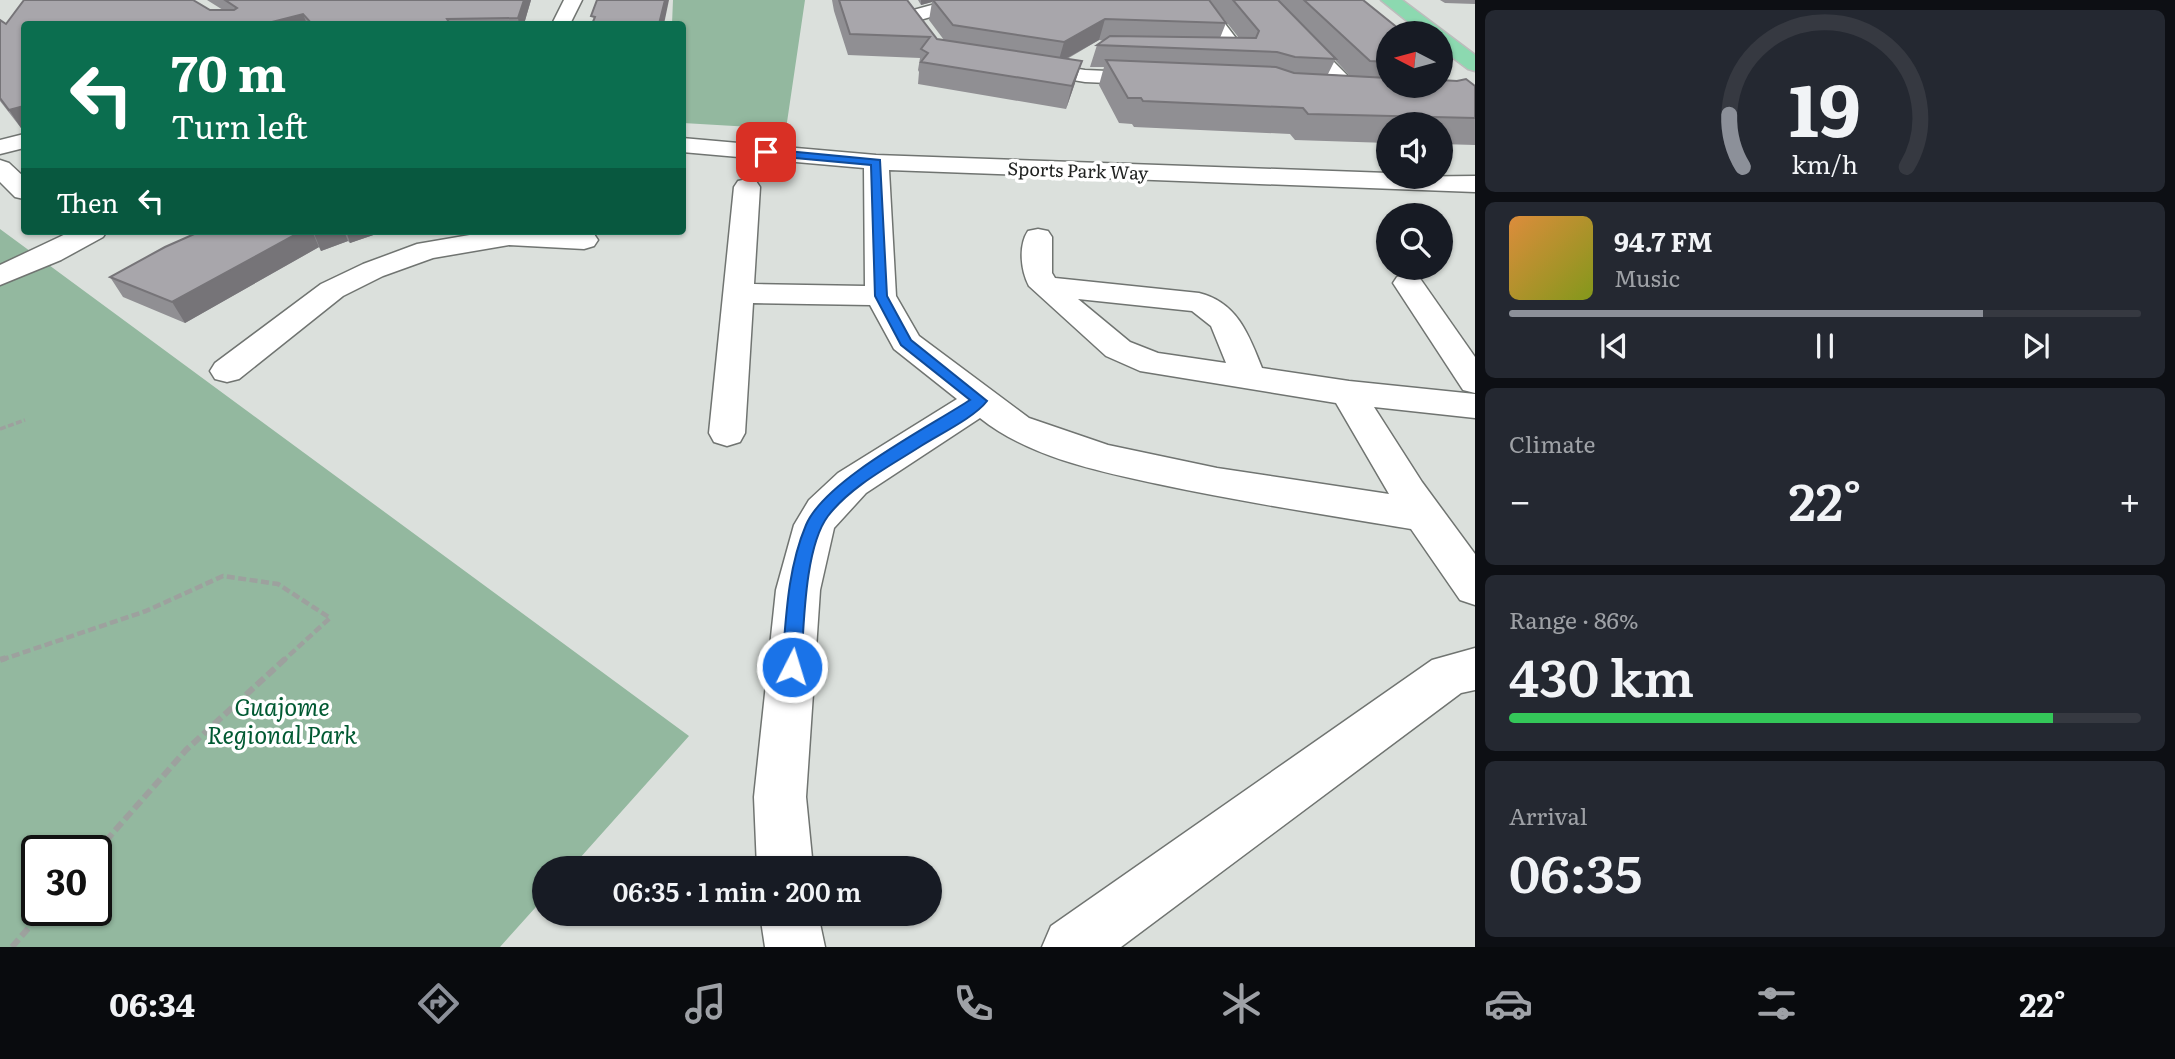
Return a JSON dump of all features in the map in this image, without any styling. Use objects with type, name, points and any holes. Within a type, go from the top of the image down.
[{"type":"main road","points":[[1390,0],[1418,21]]},
{"type":"main road","points":[[1453,48],[1475,65]]},
{"type":"street","points":[[562,21],[573,0]]},
{"type":"street","points":[[927,35],[910,8],[970,0]]},
{"type":"street","points":[[1182,52],[1238,54],[1198,0]]},
{"type":"street","points":[[1262,0],[1350,92]]},
{"type":"street","points":[[1063,72],[1090,55]]},
{"type":"street","points":[[1009,64],[1063,72],[1176,80]]},
{"type":"street","points":[[1323,90],[1376,93]]},
{"type":"street","points":[[0,147],[21,142]]},
{"type":"street","name":"Sports Park Way","points":[[686,145],[876,162],[1475,184]]},
{"type":"street","points":[[876,162],[881,296],[906,342],[1016,427],[1102,458],[1217,482],[1422,515]]},
{"type":"street","points":[[0,168],[21,188]]},
{"type":"street","points":[[727,433],[747,187]]},
{"type":"street","points":[[0,261],[32,247],[71,235]]},
{"type":"street","points":[[0,276],[51,254],[86,235]]},
{"type":"street","points":[[522,235],[584,240]]},
{"type":"street","points":[[227,371],[331,290],[373,270],[427,250],[477,236]]},
{"type":"street","points":[[1038,237],[1037,273],[1044,286],[1118,349],[1130,355],[1152,363],[1248,378],[1475,407]]},
{"type":"street","points":[[1408,283],[1475,382]]},
{"type":"street","points":[[1044,286],[1210,305],[1227,323],[1248,378]]},
{"type":"street","points":[[738,293],[881,296]]},
{"type":"street","points":[[1349,393],[1364,424],[1422,515],[1475,587]]},
{"type":"street","points":[[784,856],[780,797],[798,590],[814,525],[823,511],[852,483],[980,401]]},
{"type":"street","points":[[1072,947],[1448,675],[1475,669]]},
{"type":"street","points":[[791,926],[795,947]]},
{"type":"path","points":[[0,429],[24,421]]},
{"type":"path","points":[[0,660],[146,611],[223,576],[278,584],[330,618],[186,750],[111,835]]},
{"type":"path","points":[[12,947],[30,926]]},
{"type":"green space","points":[[673,0],[805,0],[786,129],[686,123],[686,21],[672,21]]},
{"type":"green space","name":"Guajome Regional Park","points":[[0,229],[689,736],[582,856],[532,856],[532,911],[500,947],[0,947]]},
{"type":"building","points":[[24,0],[193,0],[210,10],[234,10],[237,8],[225,0],[524,0],[518,18],[447,19],[448,21],[309,21],[303,14],[276,21],[21,21],[21,107],[9,110],[0,98],[0,20],[6,24]]},
{"type":"building","points":[[597,0],[665,0],[660,21],[593,21],[595,17],[591,16]]},
{"type":"building","points":[[839,0],[907,0],[937,39],[1082,61],[1072,86],[921,62],[928,53],[921,49],[930,37],[850,34]]},
{"type":"building","points":[[933,0],[1209,0],[1226,23],[1105,19],[1064,42],[953,25]]},
{"type":"building","points":[[1233,0],[1278,0],[1336,59],[1295,57],[1277,52],[1097,45],[1110,36],[1256,38],[1259,31]]},
{"type":"building","points":[[1304,0],[1363,0],[1389,21],[1376,21],[1376,61],[1370,61]]},
{"type":"building","points":[[1106,60],[1276,67],[1294,73],[1376,77],[1376,98],[1453,98],[1453,81],[1466,79],[1475,86],[1475,118],[1453,117],[1453,112],[1376,112],[1376,116],[1308,114],[1303,108],[1143,101],[1141,98],[1128,98]]},
{"type":"building","points":[[192,235],[295,235],[172,302],[110,277]]},
{"type":"route","points":[[766,152],[876,162],[881,296],[906,342],[980,401],[852,483],[823,511],[814,525],[805,554],[798,590],[792,667]]}]
